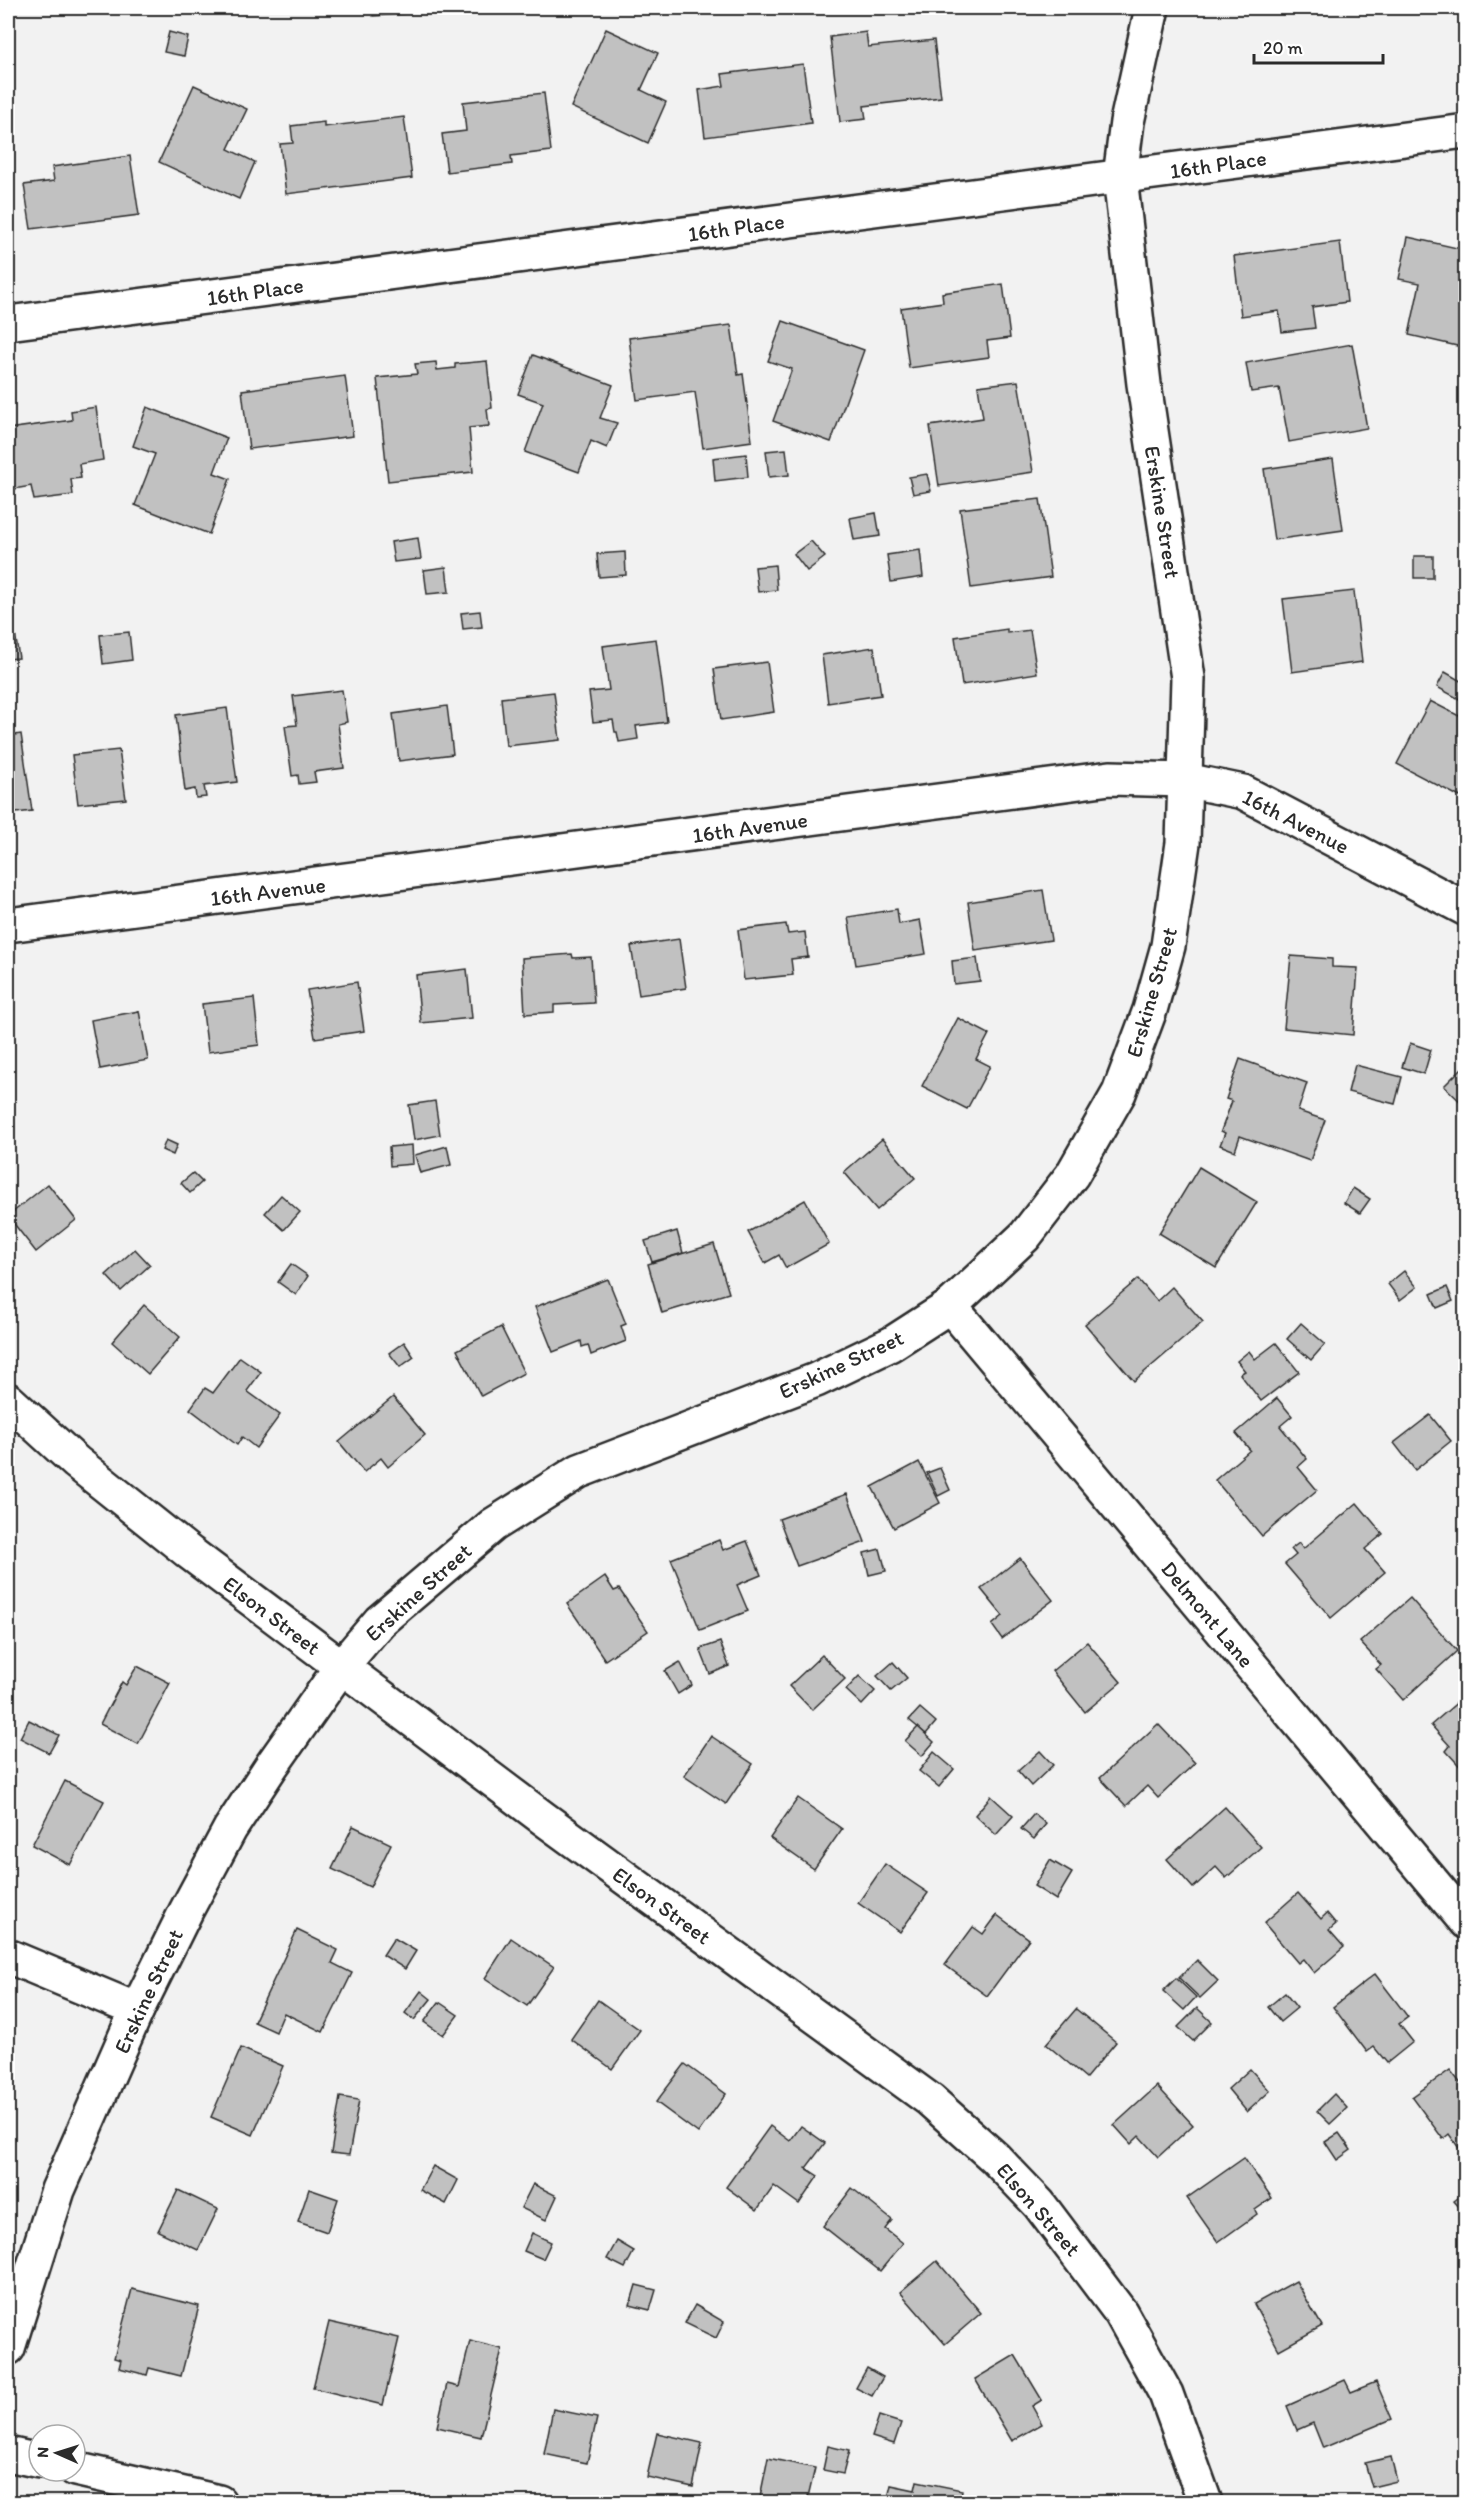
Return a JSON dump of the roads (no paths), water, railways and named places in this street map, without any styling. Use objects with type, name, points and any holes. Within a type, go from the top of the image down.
[{"type":"street","name":"Erskine Street","points":[[8,2348],[58,2190],[137,2010],[186,1911],[230,1829],[341,1666],[380,1621],[494,1525],[579,1471],[816,1380],[891,1344],[950,1306],[1025,1236],[1072,1175],[1119,1093],[1150,1010],[1168,946],[1183,843],[1185,780],[1188,678],[1144,384],[1120,177],[1127,122],[1152,8]]},
{"type":"street","name":"16th Place","points":[[8,323],[1466,131]]},
{"type":"street","name":"16th Avenue","points":[[8,925],[1110,778],[1185,780],[1243,792],[1466,909]]},
{"type":"street","name":"Delmont Lane","points":[[950,1306],[1466,1922]]},
{"type":"street","name":"Elson Street","points":[[8,1400],[76,1462],[181,1546],[552,1825],[930,2100],[995,2158],[1039,2204],[1121,2313],[1166,2394],[1205,2502]]},
{"type":"street","points":[[8,1956],[137,2010]]},
{"type":"street","points":[[8,2454],[27,2458]]},
{"type":"street","points":[[87,2472],[219,2502]]}]
